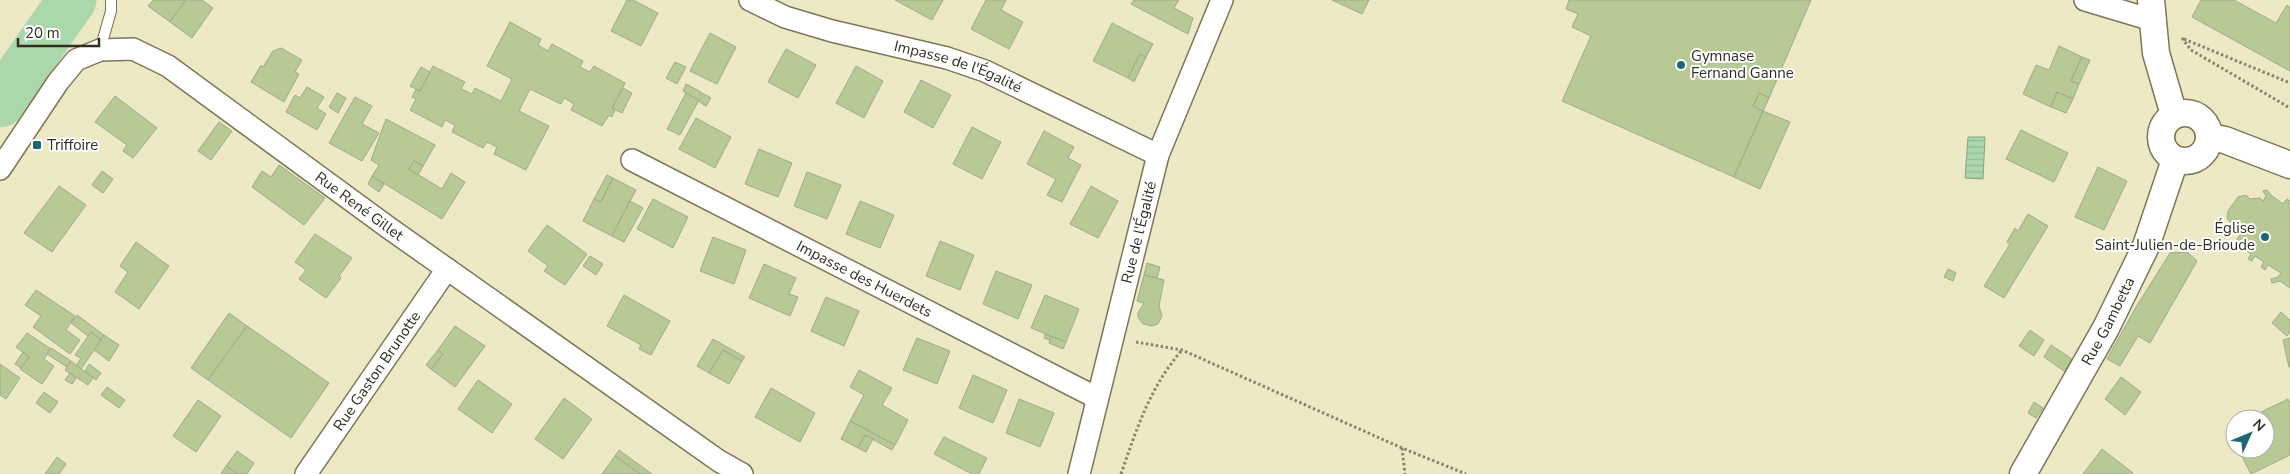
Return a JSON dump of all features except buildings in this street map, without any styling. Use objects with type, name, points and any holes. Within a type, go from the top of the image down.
[{"type":"street","name":"Impasse de l'Égalité","points":[[750,0],[785,17],[832,31],[947,58],[985,71],[1158,155]]},
{"type":"street","name":"Rue de l'Égalité","points":[[1079,474],[1158,155],[1222,0]]},
{"type":"street","points":[[2085,0],[2152,10],[2156,53],[2174,115]]},
{"type":"street","name":"Rue René Gillet","points":[[0,169],[76,60],[100,50],[134,49],[168,66],[448,269],[719,461],[742,474]]},
{"type":"street","points":[[2182,113],[2198,116],[2208,129],[2209,136],[2205,152],[2192,161],[2175,160],[2164,149],[2160,134],[2163,126],[2174,115],[2182,113]]},
{"type":"street","points":[[2209,136],[2225,140],[2290,165]]},
{"type":"street","name":"Impasse des Huerdets","points":[[632,160],[1097,398]]},
{"type":"street","name":"Rue Gambetta","points":[[2024,474],[2106,328],[2146,246],[2175,160]]},
{"type":"street","name":"Rue Gaston Brunotte","points":[[306,474],[448,269]]},
{"type":"lane","points":[[100,50],[111,11],[111,0]]},
{"type":"path","points":[[2182,29],[2182,39],[2191,50],[2290,108]]},
{"type":"path","points":[[2182,39],[2290,83]]},
{"type":"path","points":[[1112,339],[1182,350],[1402,448],[1466,474]]},
{"type":"path","points":[[1120,474],[1142,411],[1165,370],[1182,350]]},
{"type":"path","points":[[1402,448],[1405,474]]},
{"type":"shaded area","points":[[1968,137],[1985,137],[1983,179],[1965,178]]},
{"type":"waterway","points":[[0,103],[72,0]]},
{"type":"place","name":"Gymnase Fernand Ganne","points":[[1681,65]]},
{"type":"place","name":"Triffoire","points":[[37,145]]},
{"type":"place","name":"Église Saint-Julien-de-Brioude","points":[[2265,237]]}]
